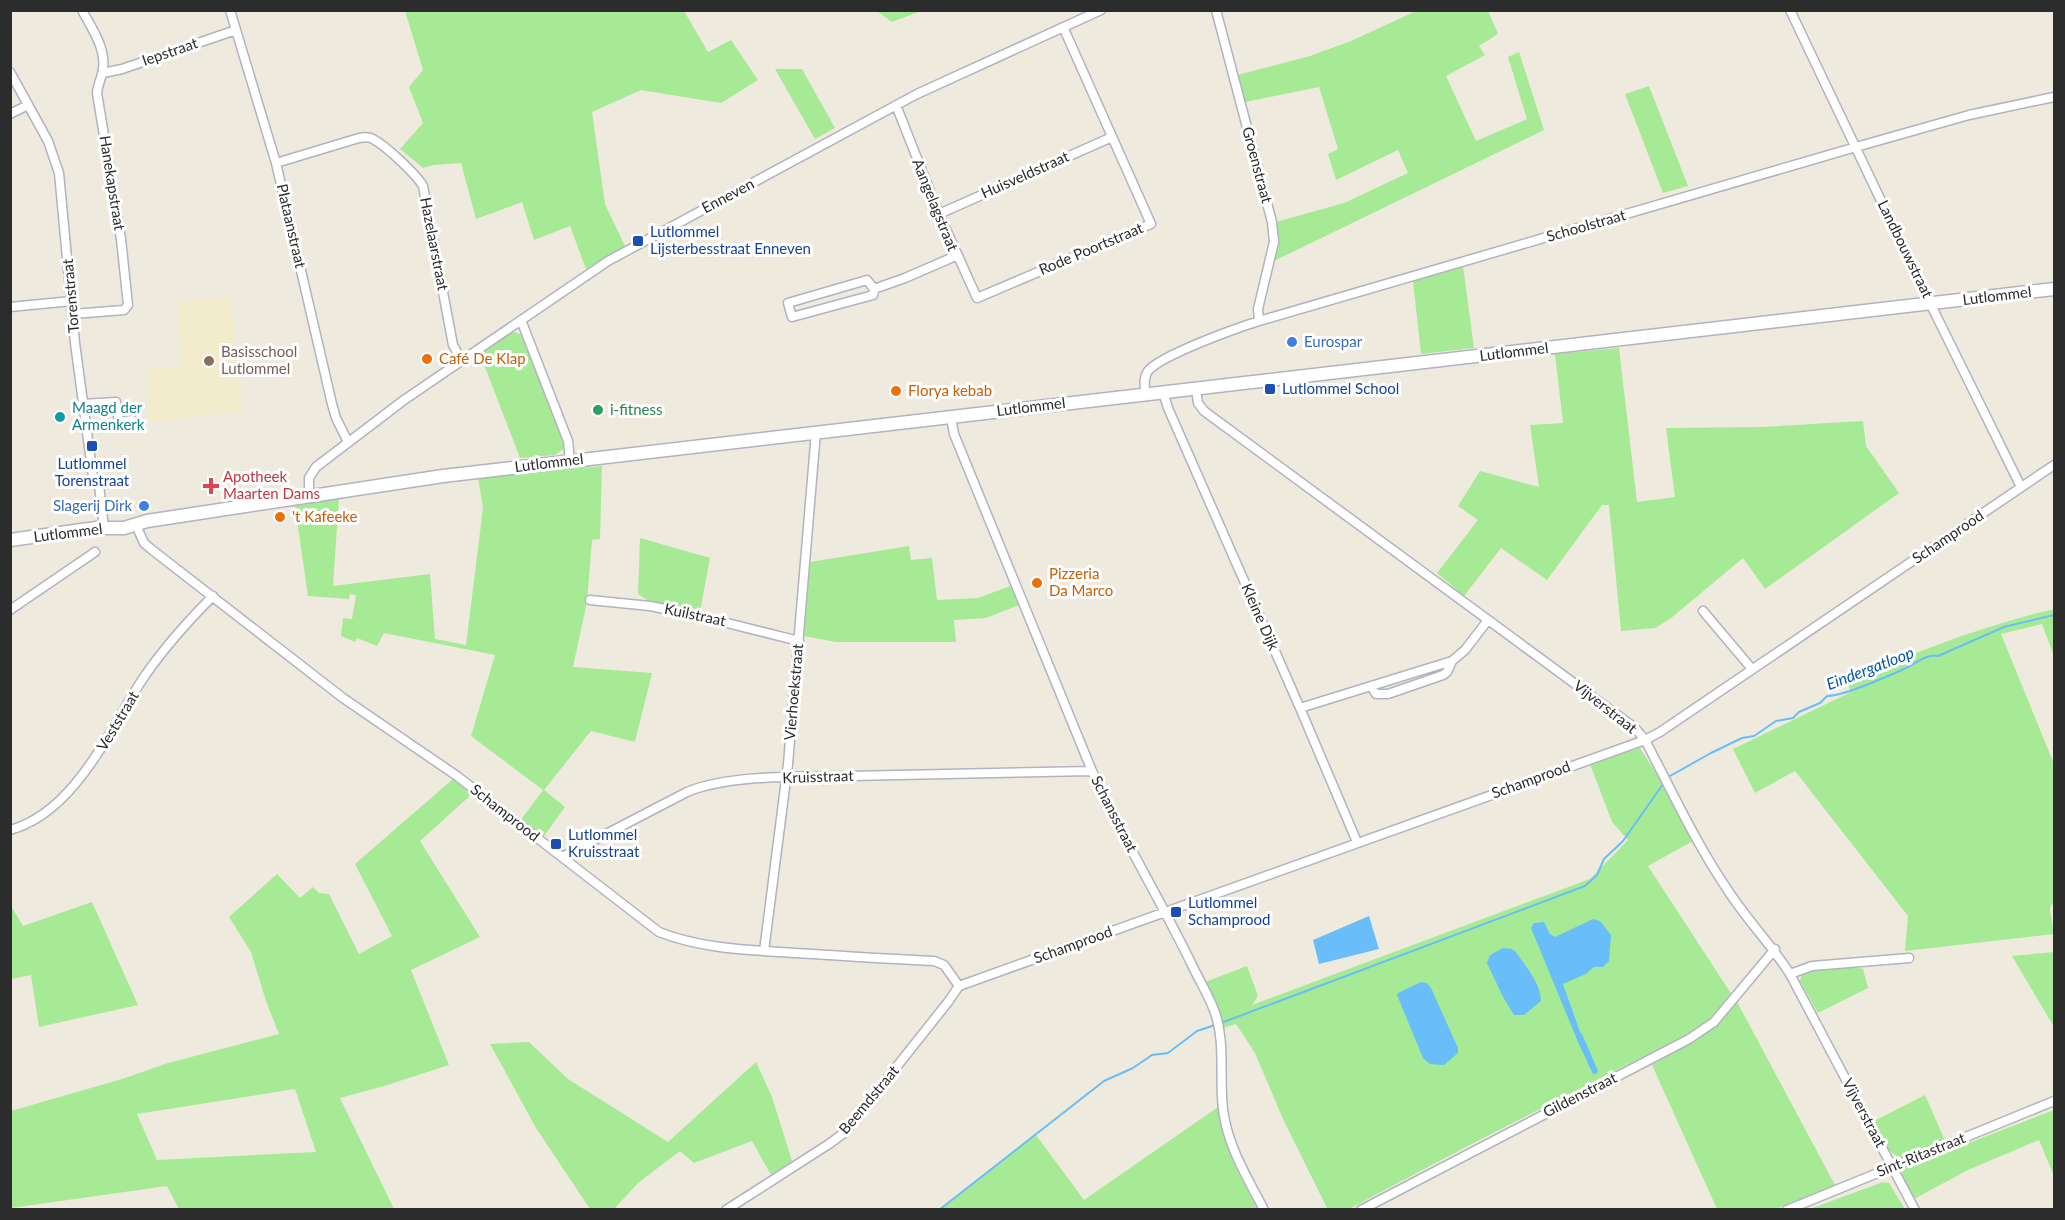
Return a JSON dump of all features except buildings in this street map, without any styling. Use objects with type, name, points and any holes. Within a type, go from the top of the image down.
[{"type":"main road","name":"Lutlommel","points":[[10,540],[104,528],[124,528],[147,522],[443,476],[2055,289]]},
{"type":"street","name":"Hanekapstraat","points":[[73,314],[124,310],[128,305],[121,239],[98,93],[104,60],[101,47],[82,10]]},
{"type":"street","name":"Plataanstraat","points":[[230,10],[276,163],[332,404],[348,442]]},
{"type":"street","name":"Enneven","points":[[309,496],[309,478],[316,467],[404,400],[608,261],[896,105],[1101,10]]},
{"type":"street","name":"Groenstraat","points":[[1216,10],[1272,222],[1274,242],[1258,309],[1259,321]]},
{"type":"street","name":"Landbouwstraat","points":[[1790,10],[2021,488]]},
{"type":"street","name":"Rode Poortstraat","points":[[958,255],[977,298],[1151,224],[1064,29]]},
{"type":"street","name":"Iepstraat","points":[[103,73],[122,69],[236,30]]},
{"type":"street","name":"Torenstraat","points":[[10,72],[48,141],[59,173],[82,404],[93,477],[99,485],[104,528]]},
{"type":"street","name":"Schoolstraat","points":[[1145,394],[1144,379],[1153,367],[1224,333],[1259,321],[1969,115],[2055,97]]},
{"type":"street","points":[[10,114],[28,105]]},
{"type":"street","name":"Aangelagstraat","points":[[874,289],[958,255],[939,214],[896,105]]},
{"type":"street","name":"Hazelaarstraat","points":[[276,163],[366,137],[377,141],[416,175],[423,186],[453,345],[462,361]]},
{"type":"street","name":"Huisveldstraat","points":[[939,214],[1112,137]]},
{"type":"street","name":"Aangelagstraat","points":[[867,280],[874,289],[873,295],[792,317],[788,303],[867,280]]},
{"type":"street","points":[[10,307],[72,301]]},
{"type":"street","points":[[520,320],[568,441],[570,461]]},
{"type":"street","name":"Vijverstraat","points":[[1196,389],[1198,403],[1204,411],[1635,728],[1645,740],[1727,890],[1775,949],[1790,974],[1915,1209]]},
{"type":"street","name":"Kleine Dijk","points":[[1163,392],[1357,842]]},
{"type":"street","points":[[82,404],[116,402],[119,422],[132,420]]},
{"type":"street","name":"Schansstraat","points":[[951,417],[954,434],[1092,771],[1110,811],[1166,912],[1214,1010],[1218,1024],[1223,1108],[1227,1130],[1263,1209]]},
{"type":"street","name":"Vierhoekstraat","points":[[764,951],[786,778],[816,432]]},
{"type":"street","name":"Schamprood","points":[[136,525],[144,543],[343,698],[457,776],[659,932],[698,943],[764,951],[934,962],[944,965],[959,986],[1645,740],[2055,465]]},
{"type":"street","points":[[10,610],[95,552]]},
{"type":"street","name":"Veststraat","points":[[10,830],[29,824],[46,812],[95,759],[143,678],[213,596]]},
{"type":"street","name":"Kuilstraat","points":[[590,600],[633,603],[673,610],[799,640]]},
{"type":"street","points":[[1703,611],[1752,669]]},
{"type":"street","points":[[1300,708],[1452,661],[1465,650],[1488,620]]},
{"type":"street","points":[[1371,686],[1376,694],[1388,694],[1443,675],[1452,661]]},
{"type":"street","name":"Kruisstraat","points":[[562,857],[703,786],[721,782],[786,778],[1092,771]]},
{"type":"street","name":"Gildenstraat","points":[[1361,1209],[1707,1028],[1775,949]]},
{"type":"street","points":[[1790,974],[1812,966],[1908,958]]},
{"type":"street","name":"Beemdstraat","points":[[726,1209],[844,1133],[959,986]]},
{"type":"street","name":"Sint-Ritastraat","points":[[1787,1209],[2055,1101]]},
{"type":"shaded area","name":"Basisschool Lutlommel","points":[[230,297],[243,411],[150,422],[147,369],[182,365],[176,302]]},
{"type":"green space","points":[[405,11],[684,11],[708,52],[731,40],[758,80],[721,103],[641,90],[592,112],[605,204],[625,246],[586,269],[570,226],[534,240],[522,202],[476,219],[461,163],[423,168],[400,149],[423,123],[409,87],[423,70]]},
{"type":"green space","points":[[877,11],[921,11],[892,22]]},
{"type":"green space","points":[[1416,11],[1488,11],[1498,34],[1479,46],[1485,55],[1446,76],[1476,141],[1527,119],[1508,57],[1519,52],[1544,130],[1274,261],[1278,247],[1276,222],[1344,203],[1408,173],[1398,150],[1336,180],[1328,154],[1338,149],[1319,87],[1245,102],[1237,75],[1310,56],[1351,41]]},
{"type":"green space","points":[[775,69],[802,69],[835,128],[815,139]]},
{"type":"green space","points":[[1649,86],[1688,186],[1663,193],[1625,94]]},
{"type":"green space","points":[[1463,266],[1474,348],[1421,354],[1413,281]]},
{"type":"green space","points":[[512,331],[522,335],[564,442],[564,448],[555,455],[520,458],[480,354]]},
{"type":"green space","points":[[1619,348],[1637,502],[1675,497],[1666,428],[1762,427],[1863,421],[1866,446],[1899,493],[1765,589],[1743,558],[1670,619],[1655,628],[1621,631],[1609,505],[1602,505],[1547,580],[1501,548],[1464,596],[1437,573],[1478,520],[1458,506],[1480,471],[1539,487],[1530,425],[1563,423],[1555,354]]},
{"type":"green space","points":[[602,466],[600,539],[592,540],[587,602],[573,667],[652,673],[635,742],[591,731],[544,790],[565,807],[542,839],[520,821],[543,790],[471,736],[495,655],[384,633],[377,646],[357,638],[355,642],[341,636],[343,618],[352,619],[356,595],[350,594],[349,599],[308,596],[295,506],[339,498],[333,586],[430,574],[435,639],[466,645],[483,508],[478,477]]},
{"type":"green space","points":[[640,538],[710,558],[700,612],[649,601],[638,594]]},
{"type":"green space","points":[[909,546],[911,560],[932,558],[937,600],[978,598],[1010,586],[1019,605],[986,618],[954,620],[956,642],[836,642],[804,636],[810,562]]},
{"type":"green space","points":[[2054,609],[2054,656],[2042,624],[2001,634],[2054,764],[2054,906],[2051,904],[2050,910],[2054,934],[1905,951],[1908,916],[1795,771],[1755,793],[1733,749],[1851,692],[1847,682],[1856,678],[1954,639]]},
{"type":"green space","points":[[1640,748],[1661,781],[1693,841],[1648,866],[1732,995],[1701,1027],[1349,1209],[1328,1210],[1283,1119],[1255,1053],[1236,1024],[1223,1028],[1217,1006],[1205,982],[1247,966],[1258,996],[1252,1005],[1590,879],[1628,840],[1612,822],[1590,764]]},
{"type":"green space","points":[[453,779],[472,794],[420,841],[480,937],[411,970],[449,1065],[340,1098],[394,1209],[179,1209],[167,1186],[11,1208],[11,1111],[122,1079],[168,1063],[279,1034],[251,952],[229,917],[277,874],[300,898],[313,887],[319,893],[329,894],[359,954],[392,936],[355,864]],"holes":[[[295,1089],[316,1152],[157,1160],[137,1114]]]},
{"type":"green space","points":[[92,902],[138,1005],[39,1027],[31,975],[11,979],[11,906],[23,926]]},
{"type":"green space","points":[[2054,952],[2054,1027],[2012,956]]},
{"type":"green space","points":[[1815,968],[1863,969],[1868,988],[1818,1013],[1800,981],[1802,973]]},
{"type":"green space","points":[[1736,1000],[1835,1185],[1776,1209],[1717,1209],[1652,1065],[1713,1029]]},
{"type":"green space","points":[[529,1042],[568,1079],[668,1142],[756,1062],[772,1097],[792,1161],[771,1175],[752,1141],[694,1163],[680,1151],[638,1183],[614,1209],[590,1209],[536,1128],[490,1044]]},
{"type":"green space","points":[[1925,1095],[1945,1141],[1902,1157],[1896,1156],[1888,1149],[1874,1121]]},
{"type":"green space","points":[[1218,1107],[1223,1135],[1238,1172],[1257,1209],[939,1209],[1036,1135],[1084,1200]]},
{"type":"green space","points":[[2054,1110],[2054,1176],[2039,1140],[1968,1170],[1914,1199],[1902,1174],[1906,1167]]},
{"type":"green space","points":[[1883,1182],[1889,1183],[1905,1209],[1810,1209]]},
{"type":"water","points":[[1369,916],[1379,949],[1319,964],[1313,940]]},
{"type":"water","points":[[1593,919],[1600,921],[1611,935],[1609,961],[1603,967],[1594,967],[1586,974],[1563,984],[1580,1032],[1598,1071],[1596,1074],[1593,1074],[1578,1042],[1531,928],[1534,923],[1544,922],[1550,934],[1555,937]]},
{"type":"water","points":[[1503,948],[1516,952],[1532,975],[1540,994],[1541,1001],[1524,1015],[1514,1015],[1487,963],[1490,955]]},
{"type":"water","points":[[1421,982],[1427,983],[1431,988],[1458,1048],[1458,1053],[1444,1065],[1430,1064],[1423,1058],[1397,995]]},
{"type":"waterway","name":"Eindergatloop","points":[[1670,776],[1742,738],[1754,736],[1776,721],[1793,718],[1799,712],[1820,703],[1827,696],[1866,686],[1925,658],[1938,656],[2004,627],[2054,615]]},
{"type":"waterway","points":[[1221,1023],[1585,886],[1597,875],[1604,859],[1623,841],[1663,784]]},
{"type":"waterway","points":[[939,1210],[1104,1081],[1133,1068],[1152,1055],[1168,1053],[1197,1031],[1215,1025]]},
{"type":"place","name":"Lutlommel Lijsterbesstraat Enneven","points":[[638,241]]},
{"type":"place","name":"Eurospar","points":[[1292,342]]},
{"type":"place","name":"Café De Klap","points":[[427,359]]},
{"type":"place","name":"Basisschool Lutlommel","points":[[209,361]]},
{"type":"place","name":"Lutlommel School","points":[[1270,389]]},
{"type":"place","name":"Florya kebab","points":[[896,391]]},
{"type":"place","name":"i-fitness","points":[[598,410]]},
{"type":"place","name":"Maagd der Armenkerk","points":[[60,417]]},
{"type":"place","name":"Lutlommel Torenstraat","points":[[92,446]]},
{"type":"place","name":"Apotheek Maarten Dams","points":[[211,486]]},
{"type":"place","name":"Slagerij Dirk","points":[[144,506]]},
{"type":"place","name":"'t Kafeeke","points":[[280,517]]},
{"type":"place","name":"Pizzeria Da Marco","points":[[1037,583]]},
{"type":"place","name":"Lutlommel Kruisstraat","points":[[556,844]]},
{"type":"place","name":"Lutlommel Schamprood","points":[[1176,912]]}]
